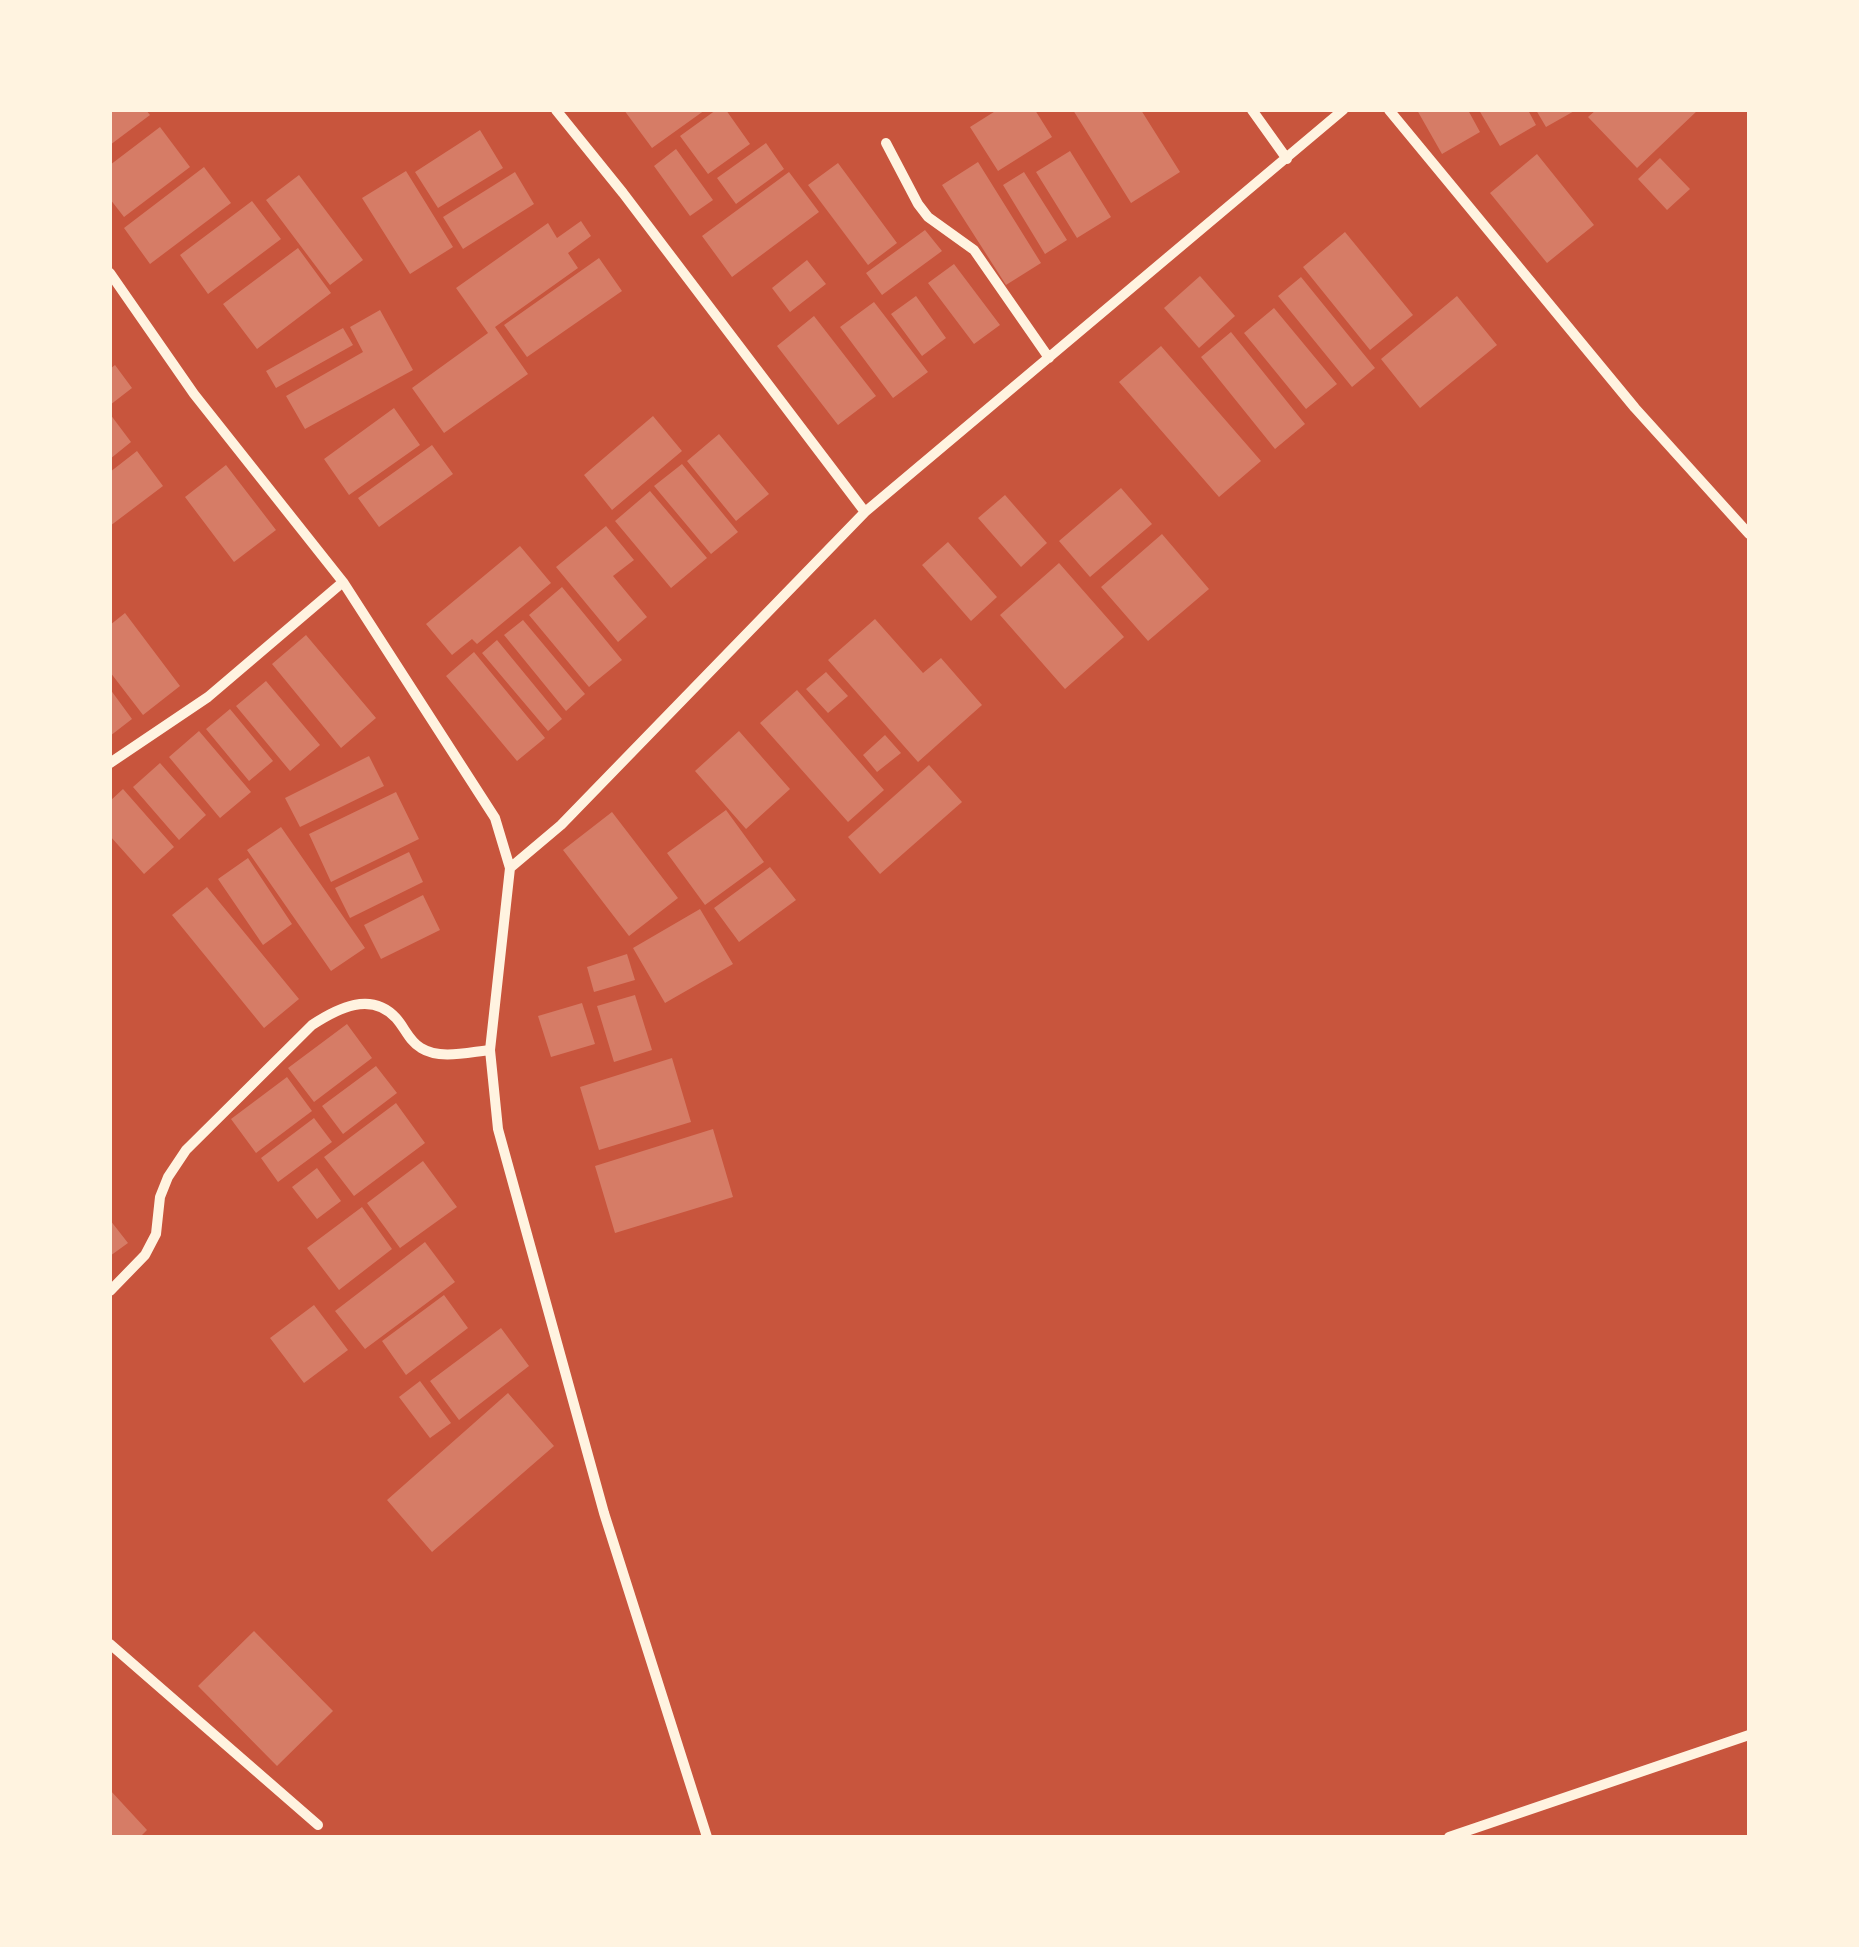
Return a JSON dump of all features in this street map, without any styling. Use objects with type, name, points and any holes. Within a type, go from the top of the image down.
[{"type":"street","points":[[556,110],[864,512]]},
{"type":"street","points":[[1252,110],[1287,158]]},
{"type":"street","points":[[510,868],[561,825],[864,512],[1343,110]]},
{"type":"street","points":[[1389,110],[1635,408],[1749,534]]},
{"type":"street","points":[[886,143],[918,204],[928,217],[974,250],[1048,358]]},
{"type":"street","points":[[110,273],[194,394],[343,582],[495,818],[510,868],[490,1050],[498,1129],[610,1531],[707,1837]]},
{"type":"street","points":[[110,762],[208,697],[343,582]]},
{"type":"street","points":[[110,1291],[145,1255],[156,1234],[160,1197],[168,1176],[186,1150],[312,1025],[336,1010],[358,1004],[379,1005],[396,1018],[408,1037],[422,1049],[440,1054],[490,1050]]},
{"type":"street","points":[[110,1644],[318,1824]]},
{"type":"street","points":[[1450,1837],[1749,1736]]},
{"type":"building","points":[[110,110],[146,110],[150,115],[110,145]]},
{"type":"building","points":[[624,110],[705,110],[652,148]]},
{"type":"building","points":[[716,110],[726,110],[750,144],[708,174],[680,136]]},
{"type":"building","points":[[997,110],[1035,110],[1052,137],[998,171],[970,127]]},
{"type":"building","points":[[1073,110],[1141,110],[1180,172],[1131,203]]},
{"type":"building","points":[[1417,110],[1468,110],[1480,132],[1442,154]]},
{"type":"building","points":[[1479,110],[1528,110],[1536,125],[1500,146]]},
{"type":"building","points":[[1536,110],[1576,110],[1546,127]]},
{"type":"building","points":[[1596,110],[1698,110],[1637,168],[1588,117]]},
{"type":"building","points":[[160,127],[190,167],[124,217],[110,199],[110,165]]},
{"type":"building","points":[[480,130],[503,168],[438,208],[415,172]]},
{"type":"building","points":[[766,143],[784,169],[736,204],[717,178]]},
{"type":"building","points":[[676,149],[713,200],[690,216],[654,166]]},
{"type":"building","points":[[1070,151],[1111,217],[1077,238],[1036,172]]},
{"type":"building","points":[[1537,154],[1594,225],[1547,263],[1490,193]]},
{"type":"building","points":[[1660,158],[1690,189],[1667,210],[1638,179]]},
{"type":"building","points":[[978,162],[1041,263],[1006,285],[942,185]]},
{"type":"building","points":[[838,163],[897,243],[868,265],[808,185]]},
{"type":"building","points":[[204,167],[231,203],[150,264],[124,228]]},
{"type":"building","points":[[406,171],[453,247],[410,274],[362,198]]},
{"type":"building","points":[[515,172],[534,204],[463,249],[443,217]]},
{"type":"building","points":[[789,172],[819,212],[732,277],[702,236]]},
{"type":"building","points":[[1024,172],[1067,240],[1045,254],[1003,185]]},
{"type":"building","points":[[299,175],[363,260],[330,285],[266,200]]},
{"type":"building","points":[[252,201],[281,239],[208,294],[180,255]]},
{"type":"building","points":[[581,221],[591,236],[568,253],[578,268],[495,327],[528,374],[444,433],[412,388],[488,333],[456,288],[548,223],[557,238]]},
{"type":"building","points":[[925,230],[942,251],[882,295],[866,273]]},
{"type":"building","points":[[1345,232],[1413,315],[1370,350],[1303,267]]},
{"type":"building","points":[[298,248],[331,293],[257,349],[223,304]]},
{"type":"building","points":[[599,258],[622,291],[527,357],[504,325]]},
{"type":"building","points":[[807,260],[826,284],[790,312],[772,288]]},
{"type":"building","points":[[954,264],[1000,325],[974,344],[928,283]]},
{"type":"building","points":[[1200,276],[1235,316],[1199,348],[1164,308]]},
{"type":"building","points":[[1301,277],[1375,368],[1352,387],[1278,296]]},
{"type":"building","points":[[916,296],[946,338],[922,356],[891,314]]},
{"type":"building","points":[[1457,296],[1497,345],[1420,408],[1381,359]]},
{"type":"building","points":[[874,302],[928,372],[893,398],[840,327]]},
{"type":"building","points":[[1274,308],[1337,384],[1306,409],[1244,333]]},
{"type":"building","points":[[380,310],[413,370],[305,429],[286,396],[363,352],[350,327]]},
{"type":"building","points":[[814,316],[876,396],[838,425],[777,346]]},
{"type":"building","points":[[343,328],[353,345],[276,388],[266,371]]},
{"type":"building","points":[[1231,332],[1305,424],[1275,449],[1201,357]]},
{"type":"building","points":[[1161,346],[1261,461],[1219,497],[1119,382]]},
{"type":"building","points":[[115,365],[132,388],[110,405],[110,369]]},
{"type":"building","points":[[394,408],[420,445],[349,495],[324,459]]},
{"type":"building","points":[[110,414],[131,442],[110,459]]},
{"type":"building","points":[[653,416],[682,451],[612,510],[584,475]]},
{"type":"building","points":[[719,434],[769,494],[736,521],[687,461]]},
{"type":"building","points":[[432,445],[453,474],[379,527],[358,498]]},
{"type":"building","points":[[137,451],[163,486],[110,526],[110,472]]},
{"type":"building","points":[[682,464],[738,532],[711,554],[654,486]]},
{"type":"building","points":[[226,465],[276,530],[234,562],[185,497]]},
{"type":"building","points":[[1121,488],[1152,524],[1090,577],[1059,541]]},
{"type":"building","points":[[650,491],[707,558],[671,588],[615,521]]},
{"type":"building","points":[[1005,495],[1047,543],[1021,567],[978,518]]},
{"type":"building","points":[[606,526],[634,560],[613,576],[647,617],[618,642],[556,567]]},
{"type":"building","points":[[1162,534],[1209,589],[1148,641],[1101,587]]},
{"type":"building","points":[[948,542],[997,597],[971,621],[922,565]]},
{"type":"building","points":[[520,546],[551,583],[477,644],[472,639],[452,655],[426,624]]},
{"type":"building","points":[[1059,563],[1124,637],[1065,689],[1000,615]]},
{"type":"building","points":[[562,587],[622,660],[589,687],[529,615]]},
{"type":"building","points":[[125,613],[180,686],[143,715],[110,672],[110,625]]},
{"type":"building","points":[[875,619],[923,673],[941,658],[982,705],[918,762],[828,660]]},
{"type":"building","points":[[523,620],[585,694],[566,711],[504,635]]},
{"type":"building","points":[[306,635],[376,718],[341,748],[272,664]]},
{"type":"building","points":[[497,640],[562,719],[548,731],[482,653]]},
{"type":"building","points":[[474,652],[545,738],[517,761],[446,676]]},
{"type":"building","points":[[826,672],[848,696],[828,713],[806,689]]},
{"type":"building","points":[[266,681],[320,745],[290,771],[236,706]]},
{"type":"building","points":[[110,689],[132,719],[110,736]]},
{"type":"building","points":[[797,690],[884,790],[848,822],[760,723]]},
{"type":"building","points":[[230,709],[273,761],[249,781],[206,729]]},
{"type":"building","points":[[199,731],[251,792],[220,818],[169,757]]},
{"type":"building","points":[[739,731],[790,789],[746,829],[695,771]]},
{"type":"building","points":[[885,735],[901,753],[877,772],[863,755]]},
{"type":"building","points":[[369,756],[384,786],[300,827],[285,798]]},
{"type":"building","points":[[160,763],[206,815],[179,840],[133,787]]},
{"type":"building","points":[[929,765],[962,802],[880,874],[848,837]]},
{"type":"building","points":[[123,789],[174,847],[144,874],[110,836],[110,801]]},
{"type":"building","points":[[396,792],[419,839],[331,882],[309,834]]},
{"type":"building","points":[[726,810],[764,862],[705,905],[667,853]]},
{"type":"building","points":[[612,812],[678,898],[629,936],[563,850]]},
{"type":"building","points":[[281,827],[365,948],[331,971],[247,850]]},
{"type":"building","points":[[409,852],[423,882],[350,918],[335,888]]},
{"type":"building","points":[[248,858],[292,924],[263,945],[218,879]]},
{"type":"building","points":[[770,867],[796,900],[739,942],[714,908]]},
{"type":"building","points":[[207,887],[299,999],[264,1028],[172,915]]},
{"type":"building","points":[[423,895],[440,930],[381,959],[364,925]]},
{"type":"building","points":[[700,909],[733,964],[665,1003],[633,948]]},
{"type":"building","points":[[627,954],[635,980],[594,992],[587,967]]},
{"type":"building","points":[[635,995],[652,1050],[614,1062],[597,1006]]},
{"type":"building","points":[[582,1003],[595,1044],[551,1057],[538,1016]]},
{"type":"building","points":[[347,1024],[372,1058],[314,1102],[288,1068]]},
{"type":"building","points":[[672,1058],[691,1122],[599,1150],[580,1087]]},
{"type":"building","points":[[376,1066],[397,1093],[343,1134],[322,1106]]},
{"type":"building","points":[[287,1077],[312,1111],[256,1153],[231,1119]]},
{"type":"building","points":[[396,1103],[425,1143],[354,1196],[324,1157]]},
{"type":"building","points":[[314,1118],[332,1142],[278,1182],[261,1158]]},
{"type":"building","points":[[713,1129],[733,1197],[615,1233],[595,1166]]},
{"type":"building","points":[[423,1161],[457,1207],[400,1248],[367,1203]]},
{"type":"building","points":[[317,1168],[341,1201],[317,1219],[292,1187]]},
{"type":"building","points":[[362,1207],[392,1249],[339,1290],[307,1248]]},
{"type":"building","points":[[110,1220],[128,1243],[110,1256]]},
{"type":"building","points":[[425,1242],[455,1282],[365,1349],[335,1311]]},
{"type":"building","points":[[444,1295],[468,1328],[406,1375],[382,1341]]},
{"type":"building","points":[[314,1305],[348,1350],[304,1383],[270,1338]]},
{"type":"building","points":[[501,1328],[529,1366],[459,1420],[430,1381]]},
{"type":"building","points":[[420,1381],[451,1423],[430,1438],[399,1397]]},
{"type":"building","points":[[508,1393],[554,1446],[432,1552],[387,1500]]},
{"type":"building","points":[[254,1631],[333,1711],[277,1766],[198,1686]]},
{"type":"building","points":[[110,1790],[147,1830],[140,1837],[110,1837]]}]
